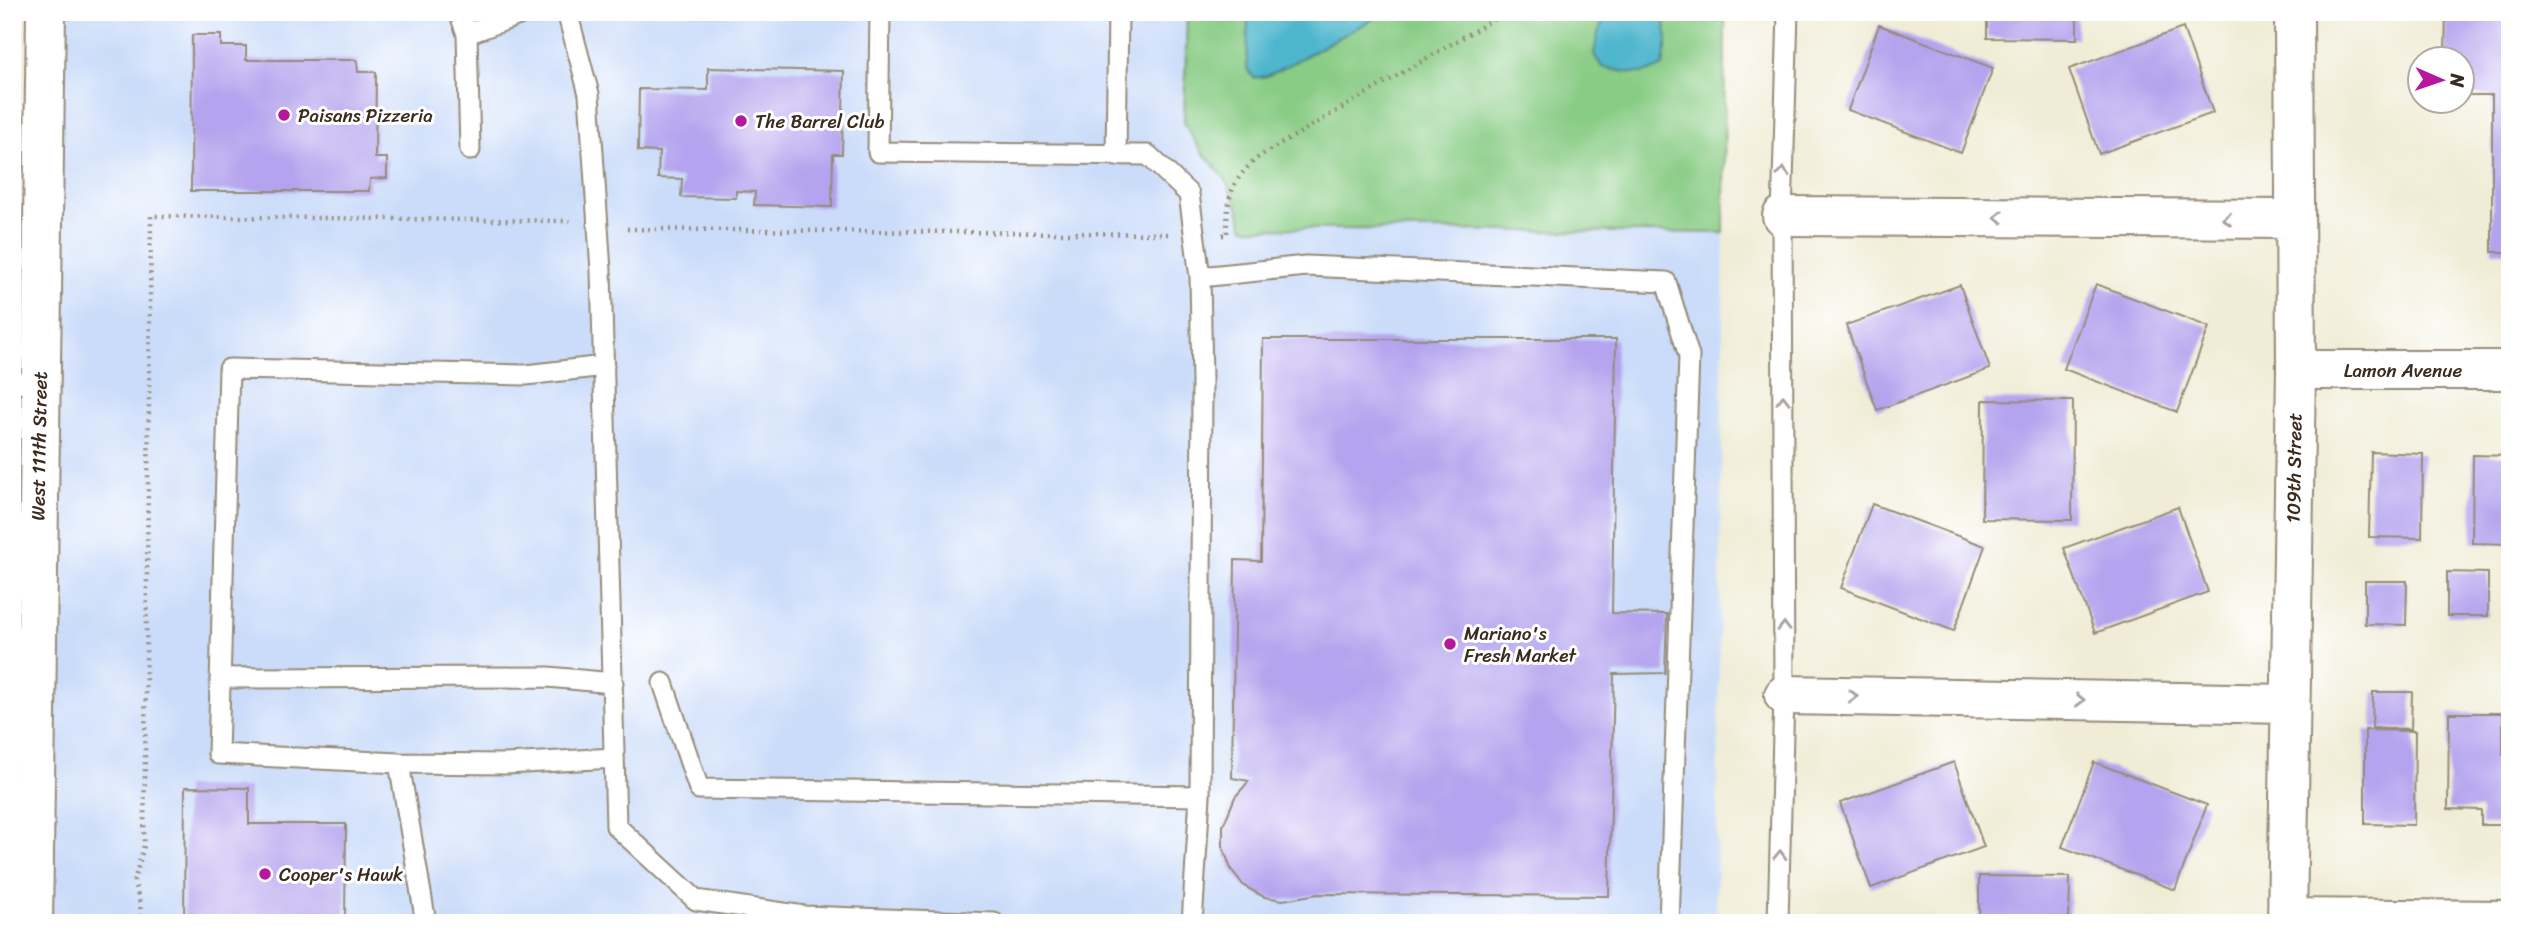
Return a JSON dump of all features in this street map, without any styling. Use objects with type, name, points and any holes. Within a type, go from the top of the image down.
[{"type":"street","name":"West 111th Street","points":[[33,923],[24,641],[26,383],[46,12]]},
{"type":"street","name":"109th Street","points":[[2287,921],[2296,370],[2294,12]]},
{"type":"street","points":[[1782,216],[2295,219]]},
{"type":"street","name":"Lamon Avenue","points":[[2296,370],[2510,370]]},
{"type":"street","points":[[1784,695],[2290,705]]},
{"type":"street","points":[[2287,921],[2510,920]]},
{"type":"lane","points":[[459,12],[467,34],[470,150]]},
{"type":"lane","points":[[467,34],[527,12]]},
{"type":"lane","points":[[567,12],[589,94],[601,271],[616,826],[695,900],[747,915],[994,923]]},
{"type":"lane","points":[[880,12],[878,152],[1148,155],[1189,194],[1200,277],[1200,796],[1192,923]]},
{"type":"lane","points":[[1116,156],[1118,12]]},
{"type":"lane","points":[[1778,923],[1784,695],[1782,216],[1788,12]]},
{"type":"lane","points":[[1200,277],[1306,266],[1666,282],[1689,356],[1669,923]]},
{"type":"lane","points":[[604,366],[526,375],[229,369],[218,754],[399,763],[506,764],[614,758]]},
{"type":"lane","points":[[220,678],[548,677],[613,683]]},
{"type":"lane","points":[[663,683],[699,789],[1200,796]]},
{"type":"lane","points":[[399,763],[426,923]]},
{"type":"path","points":[[1227,235],[1227,207],[1232,188],[1243,171],[1260,156],[1506,12]]},
{"type":"path","points":[[141,923],[140,904],[134,881],[144,846],[151,216],[566,220]]},
{"type":"path","points":[[637,230],[1161,234]]},
{"type":"shaded area","points":[[40,12],[1187,12],[1184,123],[1201,151],[1224,177],[1239,209],[1244,228],[1724,234],[1716,923],[33,923]]},
{"type":"green space","points":[[1187,12],[1725,12],[1724,233],[1244,228],[1239,209],[1224,177],[1201,151],[1184,123]]},
{"type":"water","points":[[1248,12],[1386,12],[1267,76],[1254,78],[1247,68]]},
{"type":"water","points":[[1607,12],[1664,12],[1667,41],[1663,66],[1641,73],[1602,67],[1594,54],[1598,33]]},
{"type":"building","points":[[1987,12],[2077,12],[2077,39],[1987,38]]},
{"type":"building","points":[[2446,12],[2510,12],[2510,252],[2492,252],[2492,95],[2476,95],[2476,46],[2445,46]]},
{"type":"building","points":[[1879,25],[1993,68],[1961,153],[1848,110]]},
{"type":"building","points":[[2183,28],[2213,113],[2099,154],[2069,69]]},
{"type":"building","name":"Paisans Pizzeria","points":[[192,35],[221,35],[221,46],[246,46],[246,60],[357,60],[358,72],[376,72],[375,158],[387,158],[387,178],[370,179],[369,191],[191,191]]},
{"type":"building","name":"The Barrel Club","points":[[708,68],[844,71],[842,154],[833,154],[832,207],[754,205],[755,192],[736,191],[736,198],[681,197],[682,179],[658,178],[659,152],[638,151],[639,89],[708,90]]},
{"type":"building","points":[[2096,284],[2209,327],[2177,412],[2064,369]]},
{"type":"building","points":[[1960,285],[1990,369],[1877,410],[1846,325]]},
{"type":"building","name":"Mariano's Fresh Market","points":[[1263,339],[1616,339],[1612,613],[1667,614],[1665,673],[1614,674],[1609,896],[1318,894],[1283,900],[1264,897],[1244,886],[1231,869],[1223,847],[1223,826],[1235,797],[1249,781],[1232,778],[1235,560],[1261,561]]},
{"type":"building","points":[[1983,400],[2073,401],[2072,520],[1982,519]]},
{"type":"building","points":[[2371,452],[2423,454],[2422,538],[2369,537]]},
{"type":"building","points":[[2473,455],[2510,456],[2510,544],[2472,543]]},
{"type":"building","points":[[1872,504],[1985,546],[1954,631],[1841,588]]},
{"type":"building","points":[[2178,507],[2208,592],[2095,633],[2064,548]]},
{"type":"building","points":[[2447,572],[2488,573],[2488,616],[2447,616]]},
{"type":"building","points":[[2365,581],[2407,581],[2406,625],[2365,624]]},
{"type":"building","points":[[2373,692],[2412,692],[2411,729],[2372,728]]},
{"type":"building","points":[[2449,713],[2503,713],[2503,755],[2510,755],[2510,825],[2481,825],[2481,810],[2448,809]]},
{"type":"building","points":[[2365,730],[2415,731],[2414,825],[2365,824]]},
{"type":"building","points":[[1954,762],[1984,847],[1871,888],[1840,803]]},
{"type":"building","points":[[2094,762],[2207,805],[2175,890],[2062,847]]},
{"type":"building","name":"Cooper's Hawk","points":[[185,787],[249,788],[249,824],[346,824],[345,923],[184,923]]},
{"type":"building","points":[[1979,876],[2070,877],[2069,923],[1979,923]]},
{"type":"place","name":"Paisans Pizzeria","points":[[284,115]]},
{"type":"place","name":"The Barrel Club","points":[[741,121]]},
{"type":"place","name":"Mariano's Fresh Market","points":[[1450,644]]},
{"type":"place","name":"Cooper's Hawk","points":[[265,874]]}]
